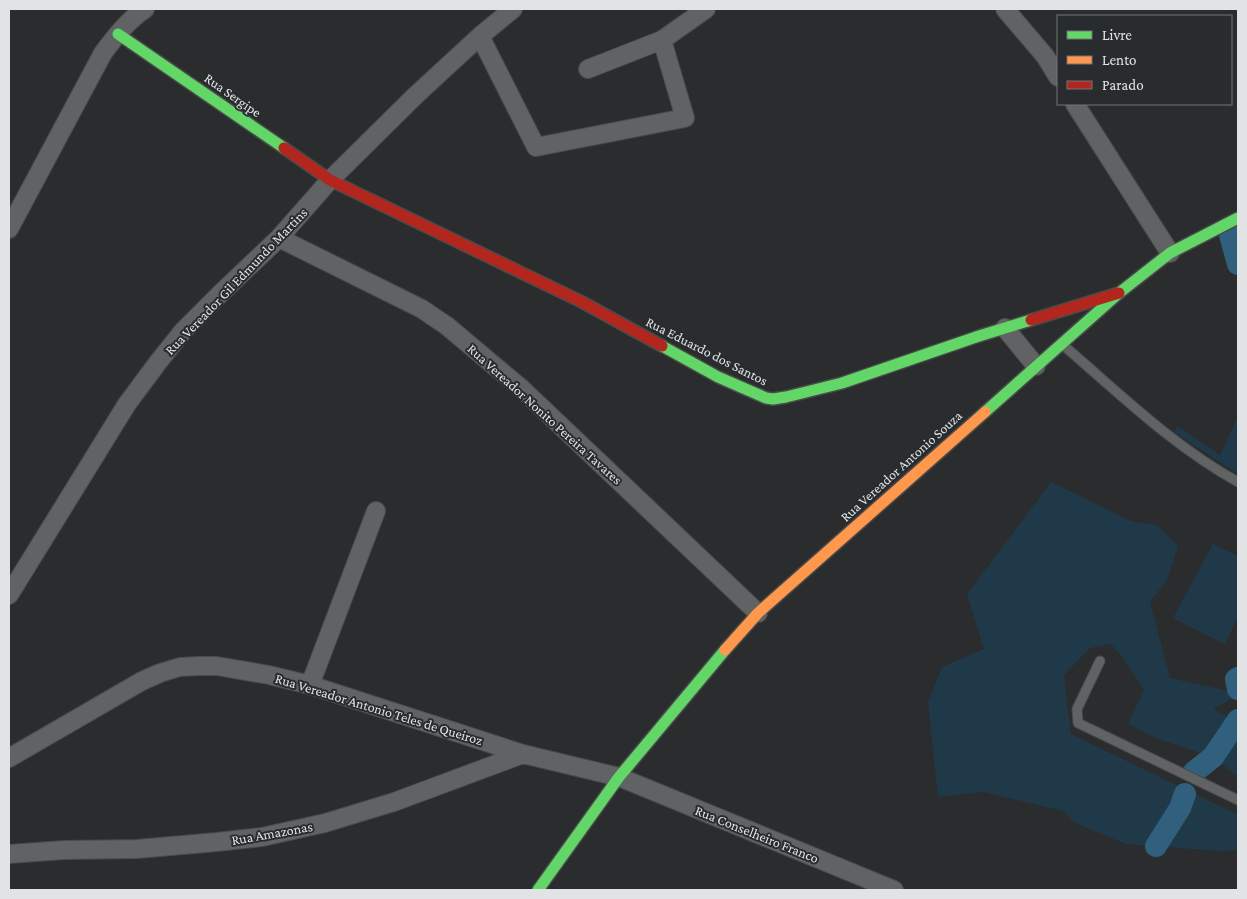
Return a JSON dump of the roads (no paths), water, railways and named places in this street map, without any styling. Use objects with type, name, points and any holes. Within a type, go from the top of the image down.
[{"type":"street","points":[[9,229],[103,53],[136,14],[145,9]]},
{"type":"street","name":"Rua Vereador Gil Edmundo Martins","points":[[9,595],[127,404],[189,325],[279,238],[330,180],[416,95],[480,36],[513,9]]},
{"type":"street","points":[[588,69],[662,40],[706,9]]},
{"type":"street","points":[[1005,9],[1045,56],[1057,75]]},
{"type":"street","name":"Rua Sergipe","points":[[118,34],[330,180]]},
{"type":"street","points":[[480,36],[536,147],[685,118],[662,40]]},
{"type":"street","points":[[1076,105],[1170,253]]},
{"type":"street","name":"Rua Eduardo dos Santos","points":[[330,180],[582,302],[718,376],[766,398],[786,397],[842,383],[1005,328],[1119,293]]},
{"type":"street","name":"Rua Vereador Antonio Souza","points":[[538,890],[619,777],[758,612],[1119,293],[1170,253],[1238,218]]},
{"type":"street","name":"Rua Vereador Nonito Pereira Tavares","points":[[279,238],[422,309],[447,326],[522,389],[758,612]]},
{"type":"street","points":[[1005,328],[1036,366]]},
{"type":"street","points":[[310,685],[376,512]]},
{"type":"street","name":"Rua Vereador Antonio Teles de Queiroz","points":[[9,758],[142,681],[160,673],[180,667],[218,666],[269,675],[310,685],[523,754],[619,777]]},
{"type":"street","name":"Rua Amazonas","points":[[9,854],[64,850],[138,849],[262,837],[325,823],[394,802],[523,754]]},
{"type":"street","name":"Rua Conselheiro Franco","points":[[619,777],[894,890]]},
{"type":"lane","points":[[1061,344],[1168,435],[1223,474],[1238,482]]},
{"type":"lane","points":[[1100,661],[1077,709],[1078,723],[1238,800]]},
{"type":"waterway","points":[[1229,231],[1238,264]]},
{"type":"waterway","points":[[1238,678],[1236,679],[1238,689]]},
{"type":"waterway","points":[[1194,772],[1213,757],[1238,720]]},
{"type":"waterway","points":[[1156,846],[1180,808],[1185,794]]}]
